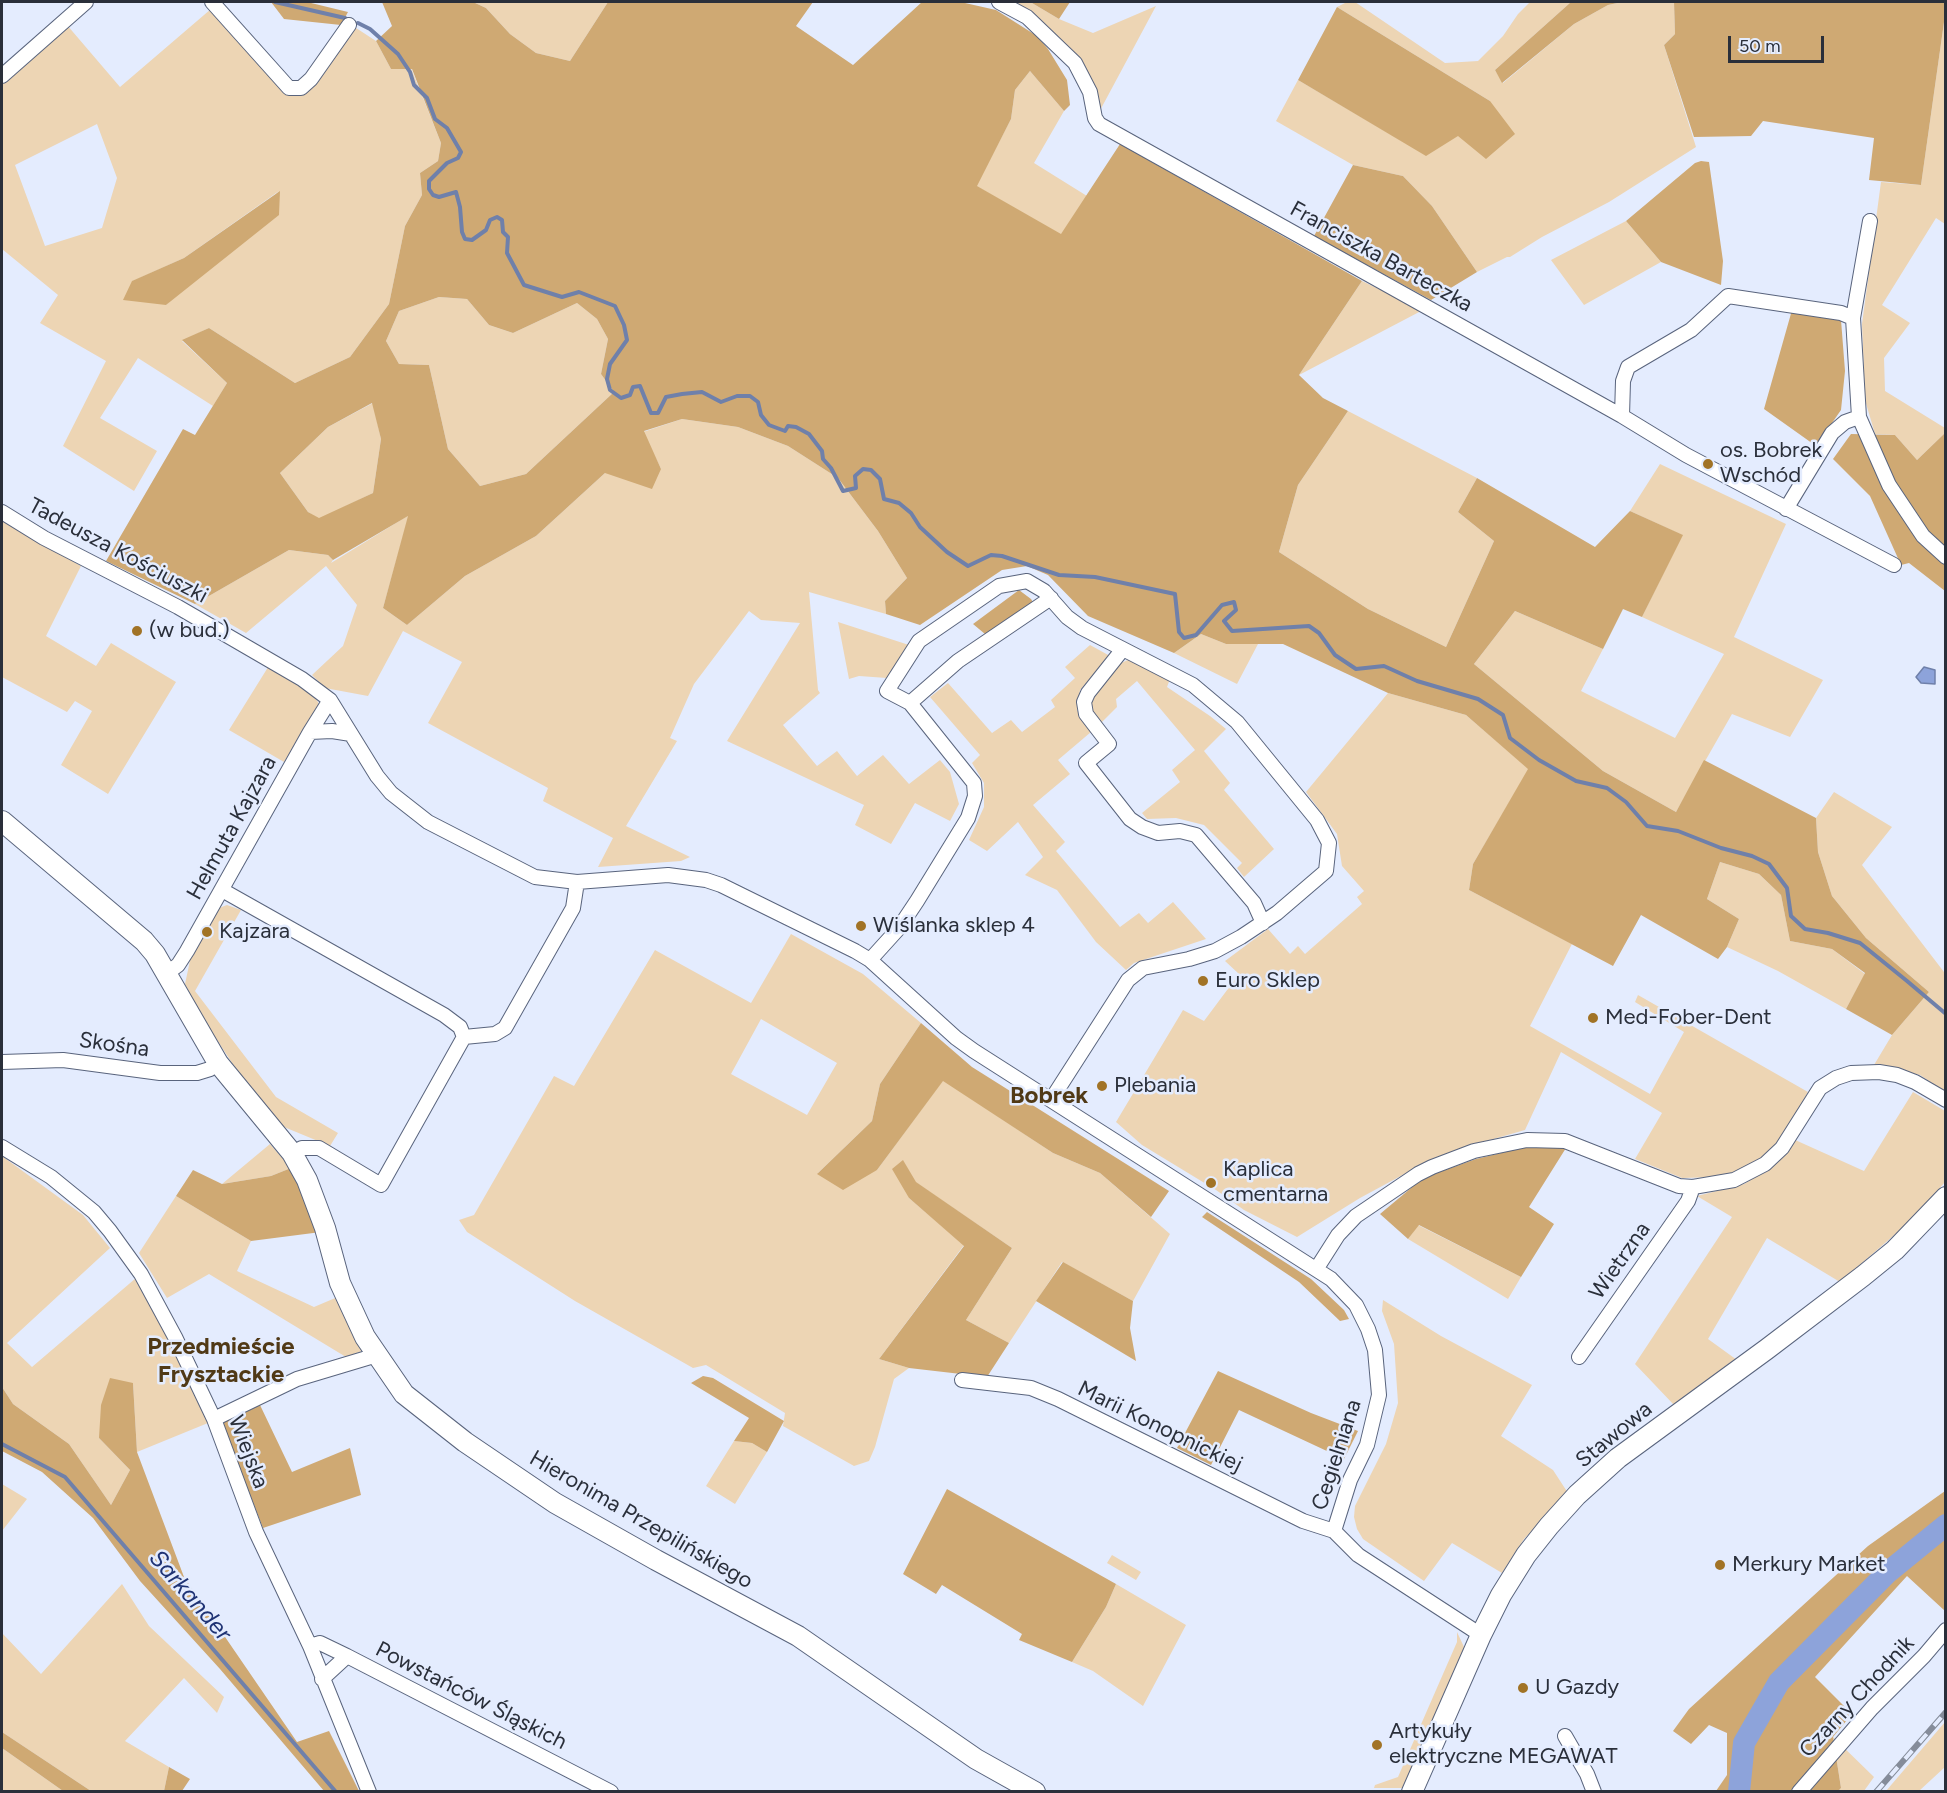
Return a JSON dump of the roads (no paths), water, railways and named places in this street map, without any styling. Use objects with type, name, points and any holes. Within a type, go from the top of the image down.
[{"type":"street","points":[[2,76],[86,2]]},
{"type":"street","points":[[212,2],[288,88],[301,88],[311,79],[349,25]]},
{"type":"street","name":"Franciszka Barteczka","points":[[999,2],[1027,17],[1075,63],[1090,92],[1095,118],[1099,124],[1686,454],[1894,566]]},
{"type":"street","points":[[1870,221],[1853,318],[1859,417],[1889,485],[1923,536],[1946,557]]},
{"type":"street","points":[[1622,416],[1623,381],[1628,367],[1691,330],[1728,296],[1840,313],[1853,318]]},
{"type":"street","points":[[1786,509],[1832,433],[1845,422],[1859,417]]},
{"type":"street","name":"Tadeusza Kościuszki","points":[[2,512],[44,538],[238,640],[302,679],[330,700],[377,776],[391,793],[428,822],[535,877],[577,882],[668,874],[706,880],[721,885],[870,960],[956,1038],[993,1064],[1317,1268]]},
{"type":"street","points":[[870,960],[899,928],[917,901],[968,818],[975,796],[974,783],[910,703],[887,691],[919,641],[999,586],[1027,581],[1044,591],[1067,616],[1082,628],[1194,685],[1237,722],[1317,820],[1329,843],[1326,871],[1277,913],[1241,937],[1215,951],[1189,959],[1143,968],[1128,980],[1052,1100]]},
{"type":"street","points":[[910,703],[958,661],[1051,598]]},
{"type":"street","points":[[1123,649],[1088,693],[1084,702],[1086,714],[1108,744],[1086,763],[1130,819],[1142,827],[1158,833],[1180,831],[1196,835],[1254,903],[1263,922]]},
{"type":"street","name":"Helmuta Kajzara","points":[[167,973],[178,965],[330,700]]},
{"type":"street","points":[[310,732],[332,731],[351,734]]},
{"type":"street","name":"Hieronima Przepilińskiego","points":[[2,821],[144,941],[167,973],[218,1063],[292,1153],[307,1180],[340,1283],[365,1337],[404,1394],[465,1442],[555,1503],[798,1636],[976,1759],[1035,1791]]},
{"type":"street","points":[[464,1037],[495,1034],[505,1028],[573,908],[577,882]]},
{"type":"street","points":[[222,890],[444,1015],[460,1027],[464,1037]]},
{"type":"street","points":[[292,1153],[302,1148],[319,1148],[381,1185],[464,1037]]},
{"type":"street","name":"Skośna","points":[[2,1062],[63,1060],[160,1073],[197,1073],[210,1069],[218,1063]]},
{"type":"street","points":[[1317,1268],[1338,1235],[1356,1216],[1418,1174],[1474,1151],[1527,1140],[1565,1141],[1679,1186],[1693,1187],[1734,1180],[1765,1164],[1787,1140],[1820,1088],[1851,1072],[1880,1072],[1897,1075],[1946,1100]]},
{"type":"street","name":"Wiejska","points":[[2,1147],[74,1195],[110,1231],[141,1274],[175,1337],[214,1419],[256,1532],[310,1646],[369,1791]]},
{"type":"street","name":"Wietrzna","points":[[1579,1357],[1688,1201],[1693,1187]]},
{"type":"street","name":"Stawowa","points":[[1412,1791],[1501,1595],[1526,1555],[1577,1495],[1626,1452],[1863,1276],[1895,1250],[1946,1197]]},
{"type":"street","name":"Cegielniana","points":[[1317,1268],[1345,1292],[1360,1313],[1375,1350],[1378,1395],[1367,1445],[1350,1480],[1334,1531],[1358,1555],[1481,1635]]},
{"type":"street","points":[[214,1419],[297,1379],[377,1355]]},
{"type":"street","name":"Marii Konopnickiej","points":[[962,1380],[1031,1388],[1068,1404],[1303,1521],[1334,1531]]},
{"type":"street","name":"Czarny Chodnik","points":[[1799,1791],[1872,1708],[1924,1656],[1946,1630]]},
{"type":"street","name":"Powstańców Śląskich","points":[[310,1646],[320,1643],[347,1656],[611,1791]]},
{"type":"street","points":[[322,1679],[347,1656]]},
{"type":"street","points":[[1565,1736],[1594,1791]]},
{"type":"water","points":[[1924,667],[1935,670],[1935,684],[1921,683],[1916,677]]},
{"type":"waterway","points":[[275,2],[345,18]]},
{"type":"waterway","points":[[358,23],[370,29],[398,54],[410,72],[414,85],[427,98],[435,119],[447,128],[461,152],[458,158],[447,163],[429,181],[429,189],[433,195],[439,197],[456,192],[465,239],[472,240],[486,230],[490,220],[497,217],[502,220],[503,232],[508,237],[507,253],[524,285],[562,297],[579,292],[615,306],[624,325],[627,340],[610,364],[607,379],[610,390],[621,398],[630,395],[633,387],[640,386],[651,413],[658,413],[666,397],[682,394],[702,392],[721,402],[737,396],[750,396],[758,402],[761,415],[769,425],[785,431],[788,426],[796,427],[809,434],[822,451],[823,459],[831,468],[843,491],[856,488],[855,476],[863,469],[871,470],[880,479],[884,499],[899,503],[947,552],[968,566],[991,555],[1002,556],[1059,575],[1095,577],[1175,594],[1179,632],[1184,638],[1196,635],[1222,605],[1234,602],[1236,610],[1224,621],[1232,631],[1309,626],[1319,633],[1335,655],[1356,669],[1384,666],[1417,681],[1478,699],[1503,715],[1510,738],[1539,760],[1576,781],[1607,788],[1626,802],[1647,826],[1678,831],[1769,864],[1787,888],[1791,916],[1805,929],[1860,943],[1946,1014]]},
{"type":"waterway","name":"Sarkander","points":[[2,1444],[65,1477],[336,1792]]},
{"type":"waterway","points":[[1739,1792],[1744,1743],[1779,1682],[1887,1573],[1946,1525]]},
{"type":"railway","points":[[1876,1792],[1946,1712]]},
{"type":"place","name":"os. Bobrek Wschód","points":[[1708,464]]},
{"type":"place","name":"(w bud.)","points":[[137,631]]},
{"type":"place","name":"Wiślanka sklep 4","points":[[861,926]]},
{"type":"place","name":"Kajzara","points":[[207,932]]},
{"type":"place","name":"Euro Sklep","points":[[1203,981]]},
{"type":"place","name":"Med-Fober-Dent","points":[[1593,1018]]},
{"type":"place","name":"Plebania","points":[[1102,1086]]},
{"type":"place","name":"Kaplica cmentarna","points":[[1211,1183]]},
{"type":"place","name":"Merkury Market","points":[[1720,1565]]},
{"type":"place","name":"U Gazdy","points":[[1523,1688]]},
{"type":"place","name":"Artykuły elektryczne MEGAWAT","points":[[1377,1745]]},
{"type":"district","name":"Bobrek","points":[[1049,1096]]},
{"type":"district","name":"Przedmieście Frysztackie","points":[[221,1361]]}]
